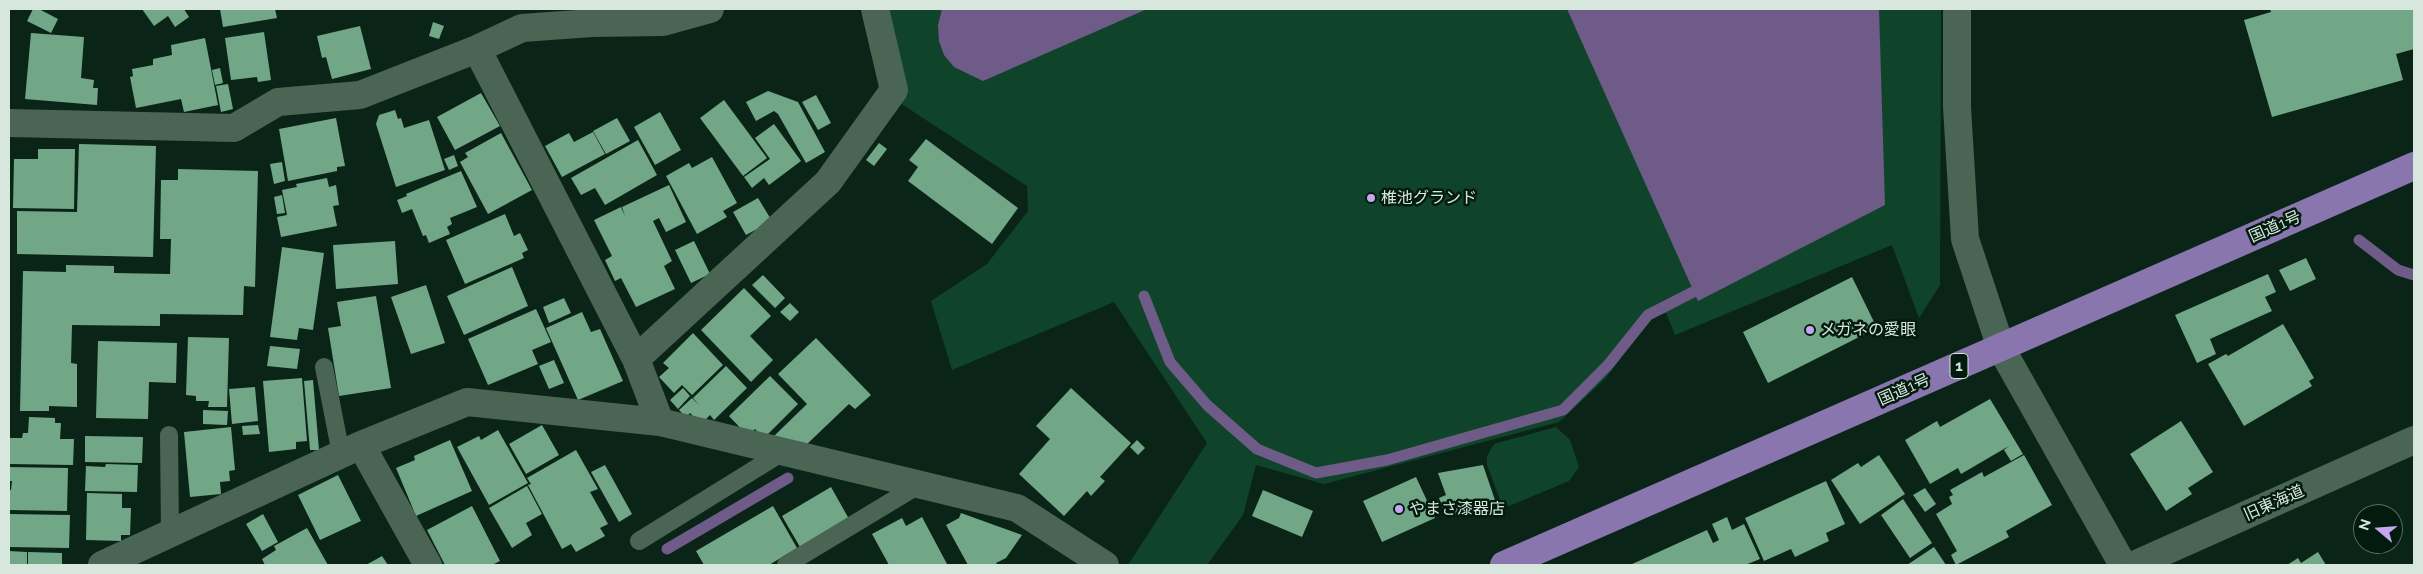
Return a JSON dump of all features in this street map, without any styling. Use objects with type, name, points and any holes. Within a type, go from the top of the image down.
[{"type":"highway","name":"国道1号","points":[[1504,565],[2414,166]]},
{"type":"street","points":[[9,123],[234,128],[278,102],[360,95],[477,49],[522,28],[621,16],[663,22],[710,9]]},
{"type":"street","points":[[636,359],[828,182],[894,90],[874,9]]},
{"type":"street","points":[[1957,9],[1957,107],[1965,239],[2001,348],[2123,565]]},
{"type":"street","points":[[477,49],[636,359],[660,422]]},
{"type":"street","points":[[102,565],[351,450],[467,402],[660,422],[917,486],[1018,508],[1105,565]]},
{"type":"street","name":"旧東海道","points":[[2134,565],[2414,440]]},
{"type":"street","points":[[351,450],[428,565]]},
{"type":"lane","points":[[324,367],[351,450]]},
{"type":"lane","points":[[169,435],[170,534]]},
{"type":"lane","points":[[639,541],[781,453]]},
{"type":"lane","points":[[786,565],[917,486]]},
{"type":"green space","points":[[884,9],[1941,9],[1940,285],[1919,318],[1892,245],[1675,335],[1666,313],[1652,317],[1605,379],[1559,422],[1324,484],[1256,465],[1243,515],[1207,565],[1128,565],[1207,443],[1114,302],[952,370],[931,301],[987,264],[1028,211],[1027,186],[900,103]]},
{"type":"green space","points":[[1556,427],[1570,440],[1579,467],[1569,481],[1509,506],[1500,500],[1487,465],[1487,456],[1494,444]]},
{"type":"shaded area","points":[[942,9],[1147,9],[983,81],[954,67],[944,55],[939,41],[938,25]]},
{"type":"shaded area","points":[[1567,9],[1879,9],[1885,205],[1698,301]]},
{"type":"building","points":[[33,9],[39,9],[58,19],[51,33],[27,21]]},
{"type":"building","points":[[142,9],[184,9],[189,17],[175,27],[168,16],[154,26]]},
{"type":"building","points":[[220,9],[275,9],[277,18],[223,27]]},
{"type":"building","points":[[2270,9],[2414,9],[2414,49],[2396,54],[2403,80],[2272,117],[2244,20],[2271,12]]},
{"type":"building","points":[[433,22],[444,26],[439,39],[429,36]]},
{"type":"building","points":[[360,26],[371,69],[332,79],[326,57],[322,58],[317,36]]},
{"type":"building","points":[[264,32],[271,80],[258,82],[257,77],[231,80],[225,38]]},
{"type":"building","points":[[31,33],[84,37],[81,78],[94,80],[93,88],[98,88],[97,105],[25,99]]},
{"type":"building","points":[[205,38],[218,105],[184,112],[181,99],[136,108],[130,77],[133,76],[132,69],[153,65],[153,59],[172,55],[171,45]]},
{"type":"building","points":[[220,68],[223,83],[215,85],[212,70]]},
{"type":"building","points":[[228,84],[233,109],[221,112],[216,86]]},
{"type":"building","points":[[768,91],[798,102],[825,152],[806,163],[778,114],[774,111],[756,121],[746,102]]},
{"type":"building","points":[[481,93],[500,126],[455,150],[437,117]]},
{"type":"building","points":[[816,95],[831,123],[818,130],[802,102]]},
{"type":"building","points":[[724,100],[767,158],[743,176],[700,118]]},
{"type":"building","points":[[395,110],[398,119],[401,118],[404,128],[429,120],[445,170],[396,187],[376,124],[379,115]]},
{"type":"building","points":[[660,112],[681,150],[655,165],[634,127]]},
{"type":"building","points":[[336,118],[345,166],[337,167],[337,171],[288,181],[279,129]]},
{"type":"building","points":[[617,118],[630,141],[606,154],[593,131]]},
{"type":"building","points":[[774,124],[801,161],[769,185],[764,178],[752,188],[744,177],[770,159],[755,138]]},
{"type":"building","points":[[593,132],[605,154],[562,177],[545,146],[569,133],[574,142]]},
{"type":"building","points":[[501,133],[532,190],[488,214],[460,162],[468,157],[465,153]]},
{"type":"building","points":[[926,139],[1018,208],[992,244],[908,181],[918,167],[909,160]]},
{"type":"building","points":[[638,140],[657,175],[605,205],[595,188],[581,195],[571,178]]},
{"type":"building","points":[[879,143],[887,149],[874,166],[866,160]]},
{"type":"building","points":[[79,144],[156,146],[153,257],[17,254],[17,211],[77,212]]},
{"type":"building","points":[[38,149],[75,149],[74,209],[13,208],[14,159],[38,159]]},
{"type":"building","points":[[454,155],[458,166],[449,170],[444,159]]},
{"type":"building","points":[[712,157],[737,203],[723,211],[727,217],[697,234],[666,176],[689,163],[692,168]]},
{"type":"building","points":[[282,162],[285,181],[274,184],[270,164]]},
{"type":"building","points":[[178,169],[258,171],[255,287],[244,286],[243,315],[160,314],[160,326],[72,325],[71,363],[77,364],[77,407],[49,406],[49,411],[20,411],[23,271],[66,272],[66,265],[114,266],[114,273],[170,274],[171,239],[160,239],[161,180],[178,180]]},
{"type":"building","points":[[461,171],[477,207],[450,218],[452,224],[447,227],[450,234],[429,243],[426,235],[423,236],[412,209],[402,213],[397,200],[407,196],[406,194]]},
{"type":"building","points":[[327,178],[329,187],[336,185],[339,205],[333,206],[337,226],[281,237],[277,217],[287,215],[282,190],[297,187],[296,184]]},
{"type":"building","points":[[669,185],[686,222],[666,232],[659,218],[653,221],[672,261],[664,266],[675,289],[636,307],[621,278],[615,281],[605,260],[612,256],[594,220],[621,207],[625,216],[622,207]]},
{"type":"building","points":[[282,195],[285,213],[277,214],[274,197]]},
{"type":"building","points":[[758,198],[772,221],[746,235],[733,212]]},
{"type":"building","points":[[505,214],[514,236],[520,233],[528,250],[522,253],[524,258],[465,284],[446,240]]},
{"type":"building","points":[[395,241],[398,284],[336,289],[333,245]]},
{"type":"building","points":[[694,241],[710,274],[691,283],[675,250]]},
{"type":"building","points":[[282,247],[324,253],[313,330],[299,328],[297,340],[270,337]]},
{"type":"building","points":[[2306,258],[2316,279],[2290,291],[2279,270]]},
{"type":"building","points":[[512,267],[528,306],[464,335],[447,296]]},
{"type":"building","points":[[2268,274],[2276,292],[2265,297],[2272,311],[2210,339],[2216,354],[2197,363],[2175,315]]},
{"type":"building","points":[[763,275],[785,298],[775,308],[752,285]]},
{"type":"building","name":"メガネの愛眼","points":[[1852,277],[1877,328],[1768,383],[1743,332]]},
{"type":"building","points":[[426,285],[445,343],[411,354],[391,297]]},
{"type":"building","points":[[744,288],[771,316],[750,336],[773,360],[751,382],[701,330]]},
{"type":"building","points":[[376,296],[391,388],[339,396],[328,328],[341,326],[337,302]]},
{"type":"building","points":[[564,298],[571,313],[549,323],[543,307]]},
{"type":"building","points":[[790,303],[799,312],[790,321],[780,312]]},
{"type":"building","points":[[536,309],[551,342],[532,350],[538,364],[488,385],[468,339]]},
{"type":"building","points":[[582,312],[591,332],[600,329],[623,381],[578,400],[546,328]]},
{"type":"building","points":[[2283,324],[2314,378],[2309,381],[2312,386],[2244,426],[2208,364],[2226,354],[2228,356]]},
{"type":"building","points":[[693,333],[723,365],[692,395],[682,385],[674,393],[659,377],[669,368],[663,363]]},
{"type":"building","points":[[188,337],[229,338],[227,407],[208,407],[209,401],[196,401],[196,396],[186,395]]},
{"type":"building","points":[[816,338],[871,395],[855,409],[849,404],[805,446],[773,437],[807,404],[778,374]]},
{"type":"building","points":[[98,341],[177,343],[176,383],[149,382],[148,419],[96,418]]},
{"type":"building","points":[[270,346],[300,349],[297,369],[267,366]]},
{"type":"building","points":[[554,360],[564,383],[549,389],[539,366]]},
{"type":"building","points":[[726,366],[747,388],[714,420],[710,415],[701,424],[690,413],[686,417],[679,410],[692,398],[699,405],[693,398]]},
{"type":"building","points":[[770,376],[798,404],[764,438],[755,429],[748,436],[729,416]]},
{"type":"building","points":[[302,378],[307,441],[296,442],[296,449],[269,452],[263,381]]},
{"type":"building","points":[[313,380],[319,450],[310,450],[304,381]]},
{"type":"building","points":[[255,387],[258,421],[232,424],[229,389]]},
{"type":"building","points":[[683,388],[690,396],[678,409],[670,400]]},
{"type":"building","points":[[1071,388],[1131,443],[1100,477],[1105,481],[1091,496],[1087,491],[1064,516],[1019,474],[1050,439],[1036,426]]},
{"type":"building","points":[[1990,399],[2023,454],[2011,461],[2004,450],[2009,446],[1961,474],[1958,468],[1930,484],[1905,440],[1937,421],[1940,427]]},
{"type":"building","points":[[203,410],[228,411],[227,425],[203,424]]},
{"type":"building","points":[[29,417],[55,418],[55,423],[61,423],[60,439],[74,439],[73,465],[9,464],[9,438],[22,438],[23,433],[28,433]]},
{"type":"building","points":[[2181,421],[2213,472],[2188,488],[2192,494],[2166,511],[2130,454]]},
{"type":"building","points":[[258,425],[260,434],[243,435],[242,426]]},
{"type":"building","points":[[542,425],[559,455],[526,474],[509,444]]},
{"type":"building","points":[[231,427],[235,470],[229,471],[230,481],[220,482],[221,494],[190,497],[184,432]]},
{"type":"building","points":[[498,430],[528,483],[489,505],[457,447],[479,436],[481,440]]},
{"type":"building","points":[[85,436],[143,437],[142,463],[85,462]]},
{"type":"building","points":[[450,440],[472,491],[416,516],[396,468],[415,460],[414,456]]},
{"type":"building","points":[[1137,440],[1145,448],[1138,455],[1130,447]]},
{"type":"building","points":[[576,450],[598,489],[590,492],[608,524],[600,528],[605,536],[576,552],[571,544],[562,549],[528,485],[531,484],[527,478]]},
{"type":"building","points":[[1879,455],[1905,494],[1860,524],[1831,480],[1858,463],[1861,467]]},
{"type":"building","points":[[2024,455],[2052,505],[2006,531],[2009,537],[1956,565],[1951,555],[1957,551],[1936,514],[1952,504],[1949,497],[1953,495],[1950,490],[1982,472],[1984,477]]},
{"type":"building","points":[[106,464],[138,465],[137,492],[85,491],[86,466],[105,467]]},
{"type":"building","points":[[605,465],[632,514],[619,522],[591,472]]},
{"type":"building","points":[[1483,465],[1495,500],[1453,515],[1451,511],[1444,513],[1439,498],[1446,495],[1438,473]]},
{"type":"building","points":[[9,467],[68,468],[67,511],[9,510],[9,490],[11,490],[12,481],[9,481]]},
{"type":"building","points":[[338,475],[361,521],[320,540],[298,495]]},
{"type":"building","name":"やまさ漆器店","points":[[1416,477],[1435,518],[1382,542],[1363,501]]},
{"type":"building","points":[[1826,481],[1845,524],[1826,533],[1829,541],[1795,557],[1791,549],[1764,561],[1745,518]]},
{"type":"building","points":[[527,486],[542,514],[526,523],[532,535],[512,548],[489,508]]},
{"type":"building","points":[[831,487],[849,519],[800,547],[782,516]]},
{"type":"building","points":[[1925,488],[1936,504],[1925,512],[1913,495]]},
{"type":"building","points":[[1263,490],[1313,511],[1302,537],[1252,516]]},
{"type":"building","points":[[87,493],[122,494],[122,508],[131,508],[130,535],[121,535],[121,541],[86,540]]},
{"type":"building","points":[[1903,499],[1932,543],[1910,558],[1881,515]]},
{"type":"building","points":[[472,506],[500,561],[492,565],[445,565],[427,530]]},
{"type":"building","points":[[773,506],[797,548],[769,565],[704,565],[696,551]]},
{"type":"building","points":[[961,513],[1022,535],[1006,558],[996,563],[998,565],[968,565],[946,525],[959,518]]},
{"type":"building","points":[[9,514],[70,515],[69,548],[9,547]]},
{"type":"building","points":[[263,514],[278,542],[262,551],[246,524]]},
{"type":"building","points":[[922,517],[947,564],[889,565],[872,534],[902,518],[906,526]]},
{"type":"building","points":[[1727,517],[1732,530],[1744,524],[1760,559],[1745,565],[1630,565],[1707,530],[1713,543],[1719,540],[1712,524]]},
{"type":"building","points":[[307,528],[328,565],[265,565],[262,559],[276,550],[274,546]]},
{"type":"building","points":[[1934,547],[1946,565],[1907,565]]},
{"type":"building","points":[[9,551],[27,552],[27,565],[9,565]]},
{"type":"building","points":[[28,552],[62,553],[62,565],[28,565]]},
{"type":"building","points":[[2318,552],[2326,565],[2287,565],[2298,558],[2301,563]]},
{"type":"building","points":[[382,556],[388,565],[366,565]]},
{"type":"waterway","points":[[2359,240],[2398,270],[2414,275]]},
{"type":"waterway","points":[[1144,296],[1170,362],[1207,405],[1257,449],[1316,473],[1387,460],[1563,410],[1608,365],[1648,315],[1707,285]]},
{"type":"waterway","points":[[667,549],[788,478]]},
{"type":"place","name":"椎池グランド","points":[[1371,198]]},
{"type":"place","name":"メガネの愛眼","points":[[1810,330]]},
{"type":"place","name":"やまさ漆器店","points":[[1399,509]]}]
